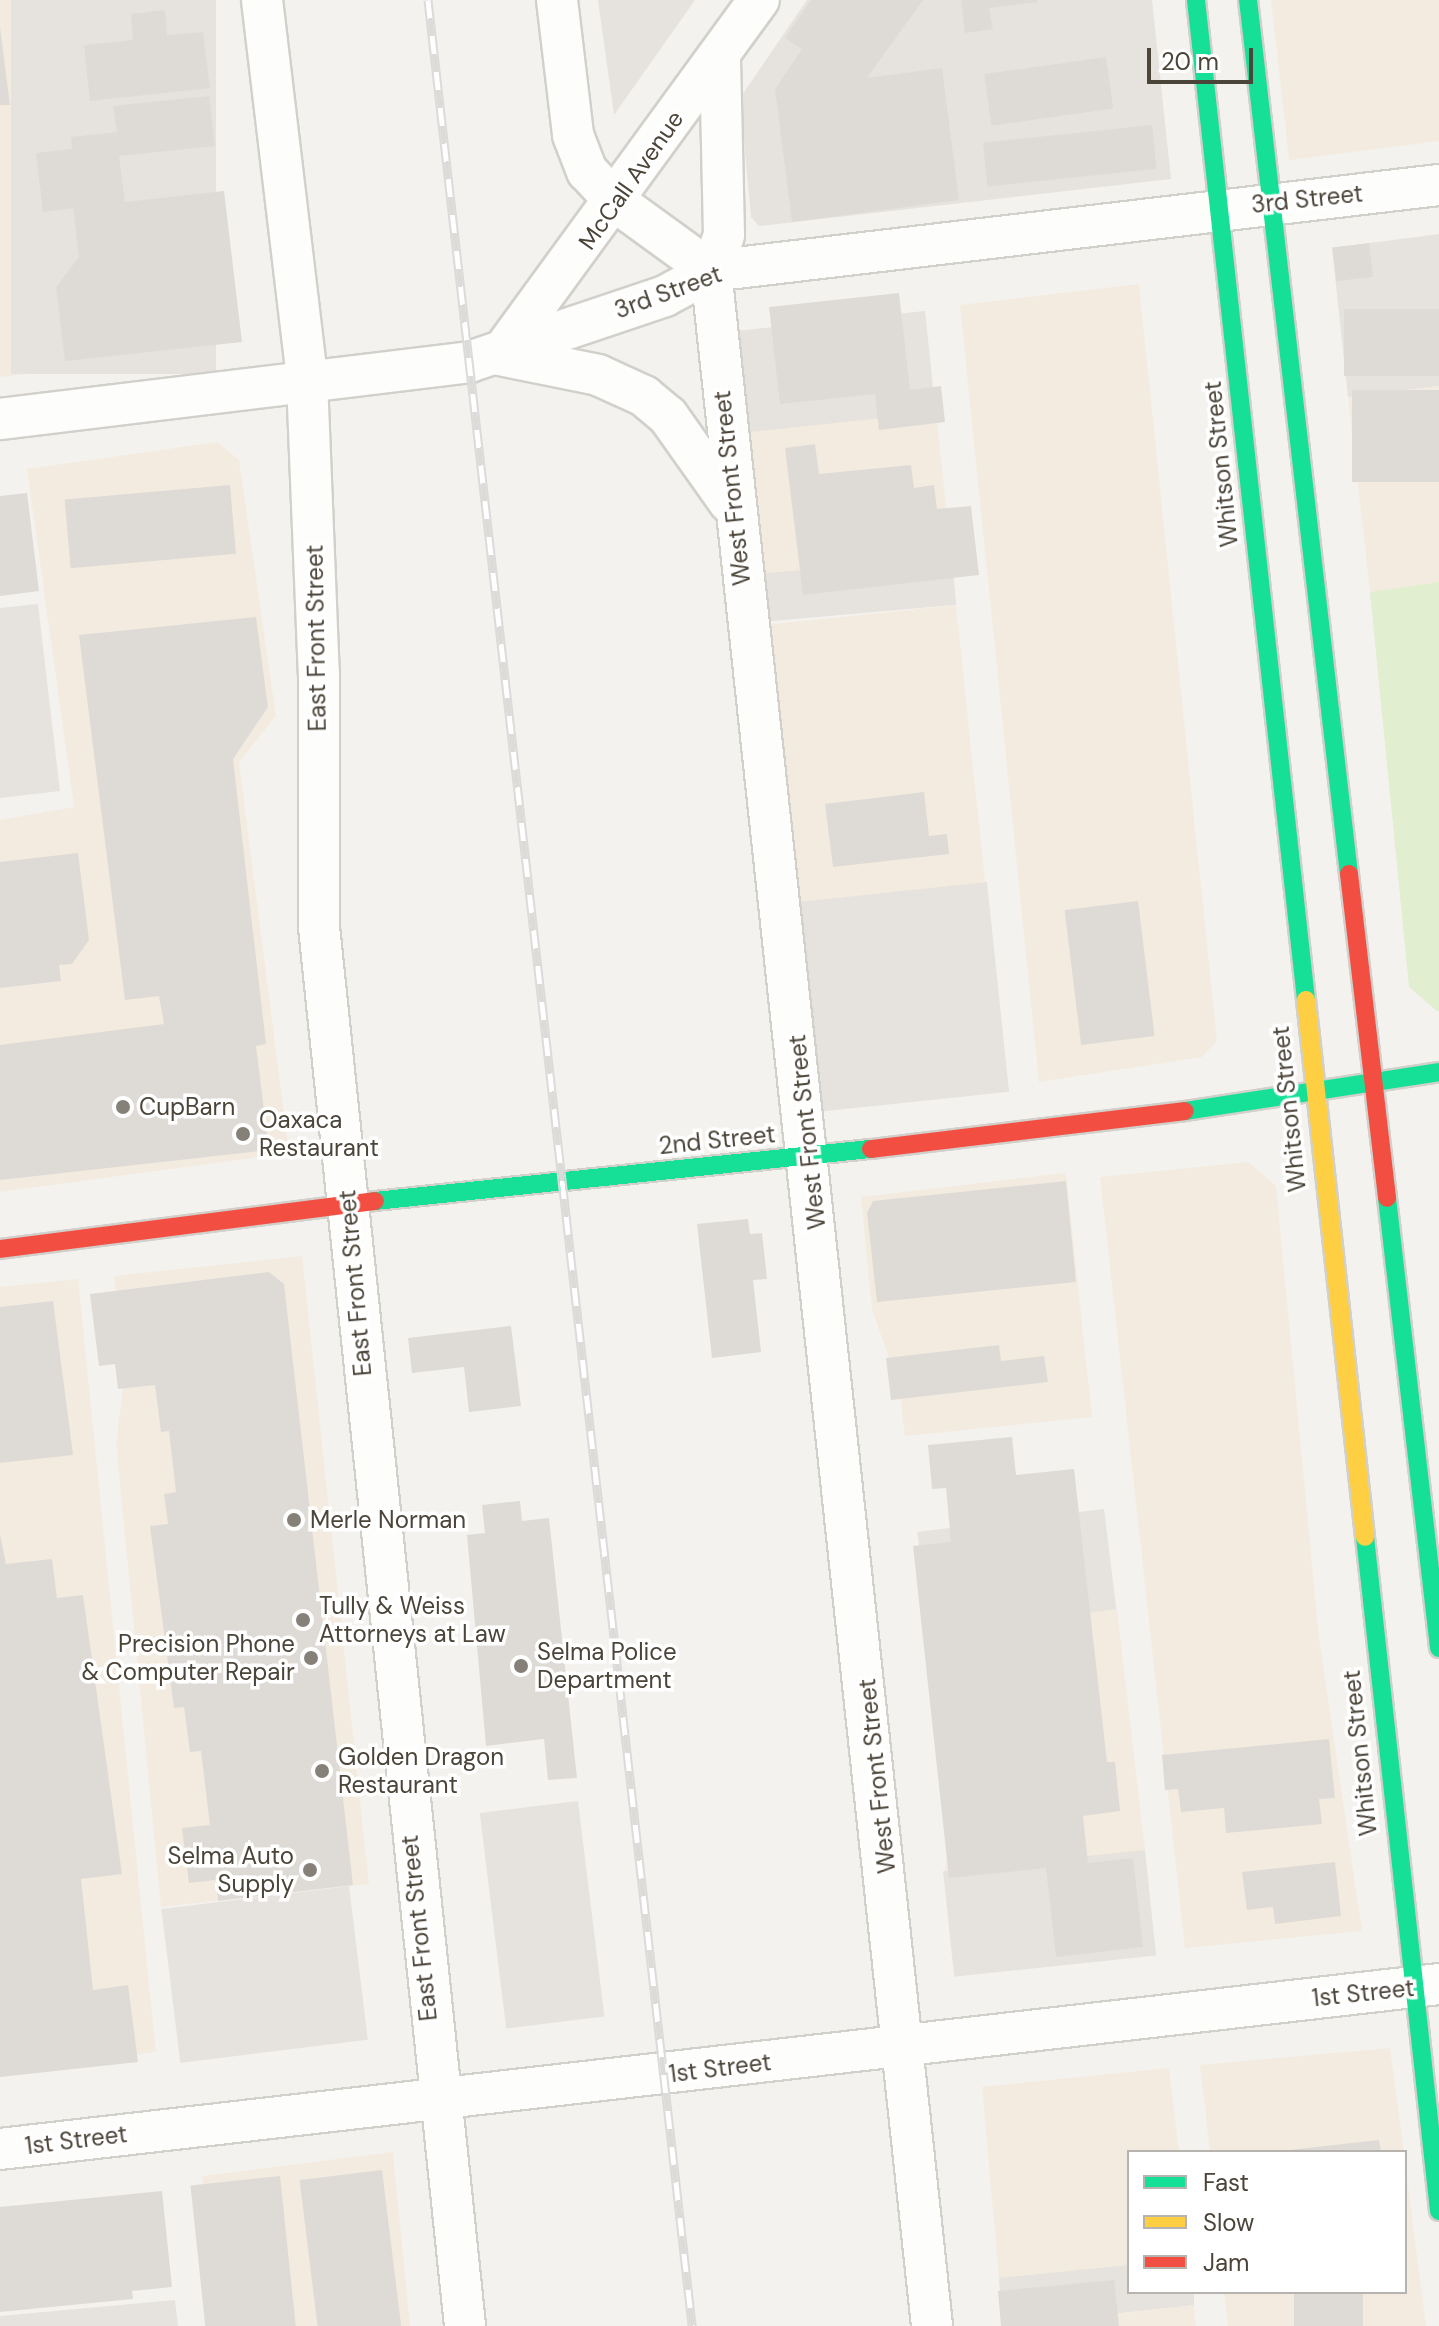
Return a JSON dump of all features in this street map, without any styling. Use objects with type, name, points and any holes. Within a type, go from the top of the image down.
[{"type":"main road","name":"Whitson Street","points":[[1196,0],[1311,1087],[1425,1986],[1439,2211]]},
{"type":"main road","points":[[1248,0],[1376,1079],[1439,1648]]},
{"type":"main road","name":"2nd Street","points":[[0,1249],[348,1203],[1079,1127],[1311,1087],[1439,1072]]},
{"type":"street","name":"East Front Street","points":[[262,0],[307,380],[319,674],[315,881],[438,2100],[465,2326]]},
{"type":"street","points":[[557,0],[573,135],[587,171],[616,202],[711,271],[724,235],[720,55]]},
{"type":"street","name":"McCall Avenue","points":[[499,355],[616,202],[759,0]]},
{"type":"street","name":"3rd Street","points":[[0,419],[499,355],[665,296],[711,271],[1218,208],[1439,185]]},
{"type":"street","name":"West Front Street","points":[[711,271],[732,506],[811,1154],[932,2326]]},
{"type":"street","points":[[499,355],[598,375],[644,396],[668,416],[732,506]]},
{"type":"street","name":"1st Street","points":[[0,2149],[1425,1986]]},
{"type":"shaded area","points":[[0,0],[11,0],[55,371],[0,377]]},
{"type":"shaded area","points":[[11,0],[216,0],[216,374],[11,374]]},
{"type":"shaded area","points":[[598,0],[695,0],[614,115]]},
{"type":"shaded area","points":[[807,0],[1152,0],[1171,179],[759,226],[751,217],[740,98]]},
{"type":"shaded area","points":[[1271,0],[1439,0],[1439,141],[1289,160]]},
{"type":"shaded area","points":[[1439,234],[1439,386],[1348,397],[1332,248]]},
{"type":"shaded area","points":[[1139,284],[1217,1041],[1202,1057],[1039,1082],[960,305]]},
{"type":"shaded area","points":[[925,311],[936,412],[749,432],[738,331]]},
{"type":"shaded area","points":[[1439,386],[1439,582],[1370,592],[1348,397]]},
{"type":"shaded area","points":[[936,412],[951,557],[762,577],[747,432]]},
{"type":"shaded area","points":[[217,442],[239,460],[276,716],[239,762],[289,1153],[0,1192],[0,820],[74,807],[27,469]]},
{"type":"shaded area","points":[[952,557],[956,605],[764,622],[760,574]]},
{"type":"shaded area","points":[[38,604],[60,791],[0,798],[0,608]]},
{"type":"shaded area","points":[[956,605],[985,882],[794,903],[765,625]]},
{"type":"shaded area","points":[[987,882],[1009,1092],[817,1112],[795,902]]},
{"type":"shaded area","points":[[1248,1162],[1276,1186],[1319,1637],[1362,1931],[1185,1948],[1100,1177]]},
{"type":"shaded area","points":[[1066,1173],[1092,1417],[905,1436],[899,1387],[872,1309],[861,1197]]},
{"type":"shaded area","points":[[302,1256],[369,1884],[161,1907],[116,1443],[125,1374],[114,1276]]},
{"type":"shaded area","points":[[78,1279],[156,2052],[0,2072],[0,1287]]},
{"type":"shaded area","points":[[1104,1509],[1116,1609],[930,1632],[917,1532]]},
{"type":"shaded area","points":[[1117,1609],[1145,1850],[944,1880],[951,1816],[928,1628]]},
{"type":"shaded area","points":[[578,1801],[604,2016],[506,2028],[480,1813]]},
{"type":"shaded area","points":[[1145,1850],[1156,1955],[954,1977],[943,1871]]},
{"type":"shaded area","points":[[349,1886],[368,2040],[180,2063],[161,1909]]},
{"type":"shaded area","points":[[1390,2048],[1404,2150],[1210,2150],[1200,2065]]},
{"type":"shaded area","points":[[1169,2068],[1179,2150],[1127,2150],[1127,2265],[999,2278],[982,2087]]},
{"type":"shaded area","points":[[393,2152],[410,2326],[215,2326],[202,2176]]},
{"type":"shaded area","points":[[1407,2179],[1426,2326],[1228,2326],[1224,2294],[1407,2294]]},
{"type":"shaded area","points":[[1127,2265],[1127,2294],[1194,2294],[1194,2305],[1002,2326],[999,2278]]},
{"type":"shaded area","points":[[175,2300],[178,2326],[0,2326],[0,2316]]},
{"type":"shaded area","points":[[1194,2305],[1196,2326],[1009,2326]]},
{"type":"green space","points":[[1439,582],[1437,1011],[1409,987],[1370,592]]},
{"type":"building","points":[[811,0],[923,0],[867,78],[942,68],[959,200],[792,222],[775,89],[802,49],[785,38]]},
{"type":"building","points":[[961,0],[1037,2],[989,8],[993,29],[965,33]]},
{"type":"building","points":[[165,10],[167,35],[203,32],[210,88],[90,101],[84,45],[133,40],[131,14]]},
{"type":"building","points":[[0,27],[10,105],[0,105]]},
{"type":"building","points":[[1106,57],[1113,108],[991,126],[984,74]]},
{"type":"building","points":[[209,96],[215,146],[119,156],[125,202],[224,191],[242,342],[65,361],[56,287],[79,257],[73,208],[43,212],[36,153],[72,149],[71,137],[117,132],[113,106]]},
{"type":"building","points":[[1152,125],[1157,169],[988,187],[983,143]]},
{"type":"building","points":[[1369,243],[1373,277],[1336,281],[1332,248]]},
{"type":"building","points":[[899,293],[910,390],[941,386],[945,422],[879,430],[875,394],[780,404],[769,307]]},
{"type":"building","points":[[1344,309],[1439,309],[1439,376],[1344,376]]},
{"type":"building","points":[[1352,390],[1439,390],[1439,482],[1352,482]]},
{"type":"building","points":[[815,444],[819,474],[911,465],[914,488],[934,485],[937,509],[971,506],[979,575],[803,595],[785,448]]},
{"type":"building","points":[[230,485],[236,554],[71,568],[65,499]]},
{"type":"building","points":[[27,493],[39,591],[0,596],[0,496]]},
{"type":"building","points":[[256,617],[268,707],[233,759],[266,1044],[256,1046],[269,1150],[0,1180],[0,1045],[164,1024],[159,996],[125,1000],[79,635]]},
{"type":"building","points":[[924,792],[929,836],[947,834],[949,854],[833,867],[825,804]]},
{"type":"building","points":[[78,853],[89,940],[72,964],[59,965],[61,981],[0,988],[0,862]]},
{"type":"building","points":[[1138,901],[1155,1036],[1081,1045],[1065,910]]},
{"type":"building","points":[[1066,1181],[1076,1282],[877,1302],[867,1213],[873,1201]]},
{"type":"building","points":[[748,1219],[750,1234],[762,1233],[767,1279],[753,1280],[761,1352],[712,1358],[697,1224]]},
{"type":"building","points":[[269,1272],[284,1284],[353,1885],[218,1901],[216,1880],[189,1883],[182,1828],[210,1825],[201,1751],[190,1752],[184,1707],[174,1708],[150,1526],[168,1524],[164,1494],[176,1492],[169,1431],[161,1432],[155,1385],[118,1389],[115,1364],[99,1366],[90,1294]]},
{"type":"building","points":[[53,1301],[73,1455],[0,1463],[0,1307]]},
{"type":"building","points":[[511,1326],[521,1406],[469,1412],[464,1367],[412,1373],[408,1338]]},
{"type":"building","points":[[999,1345],[1001,1361],[1044,1356],[1048,1382],[891,1400],[886,1358]]},
{"type":"building","points":[[1012,1437],[1016,1475],[1074,1469],[1107,1762],[1115,1762],[1120,1811],[1083,1816],[1088,1863],[1133,1858],[1143,1947],[1056,1957],[1046,1868],[949,1878],[913,1546],[951,1542],[946,1488],[932,1489],[928,1445]]},
{"type":"building","name":"Selma Police Department","points":[[520,1501],[522,1521],[549,1518],[577,1778],[548,1780],[544,1739],[486,1746],[467,1535],[485,1533],[482,1505]]},
{"type":"building","points":[[0,1534],[6,1564],[52,1559],[57,1598],[83,1595],[122,1874],[81,1879],[93,1990],[128,1985],[138,2062],[0,2077]]},
{"type":"building","points":[[1329,1739],[1335,1798],[1319,1799],[1322,1824],[1226,1833],[1224,1808],[1181,1812],[1178,1789],[1165,1790],[1162,1755]]},
{"type":"building","points":[[1335,1862],[1341,1916],[1275,1924],[1273,1907],[1247,1910],[1242,1872]]},
{"type":"building","points":[[1379,2140],[1381,2150],[1289,2150]]},
{"type":"building","points":[[382,2170],[401,2326],[318,2326],[300,2180]]},
{"type":"building","points":[[280,2176],[296,2326],[205,2326],[190,2185]]},
{"type":"building","points":[[162,2191],[172,2287],[132,2291],[133,2299],[0,2312],[0,2207]]},
{"type":"building","points":[[1114,2280],[1119,2326],[1001,2326],[998,2291]]},
{"type":"building","points":[[1294,2294],[1363,2294],[1363,2326],[1294,2326]]},
{"type":"railway","points":[[428,0],[692,2326]]},
{"type":"traffic: fast","points":[[1196,0],[1306,1000]]},
{"type":"traffic: fast","points":[[1248,0],[1349,874]]},
{"type":"traffic: fast","points":[[1185,1111],[1439,1072]]},
{"type":"traffic: fast","points":[[375,1201],[871,1149]]},
{"type":"traffic: fast","points":[[1387,1198],[1439,1648]]},
{"type":"traffic: fast","points":[[1365,1537],[1439,2211]]},
{"type":"traffic: slow","points":[[1306,1000],[1365,1537]]},
{"type":"traffic: jam","points":[[1349,874],[1387,1198]]},
{"type":"traffic: jam","points":[[871,1149],[1185,1111]]},
{"type":"traffic: jam","points":[[0,1249],[375,1201]]},
{"type":"place","name":"CupBarn","points":[[123,1107]]},
{"type":"place","name":"Oaxaca Restaurant","points":[[243,1134]]},
{"type":"place","name":"Merle Norman","points":[[294,1520]]},
{"type":"place","name":"Tully & Weiss Attorneys at Law","points":[[303,1620]]},
{"type":"place","name":"Precision Phone & Computer Repair","points":[[311,1658]]},
{"type":"place","name":"Selma Police Department","points":[[521,1666]]},
{"type":"place","name":"Golden Dragon Restaurant","points":[[322,1771]]},
{"type":"place","name":"Selma Auto Supply","points":[[310,1870]]}]
